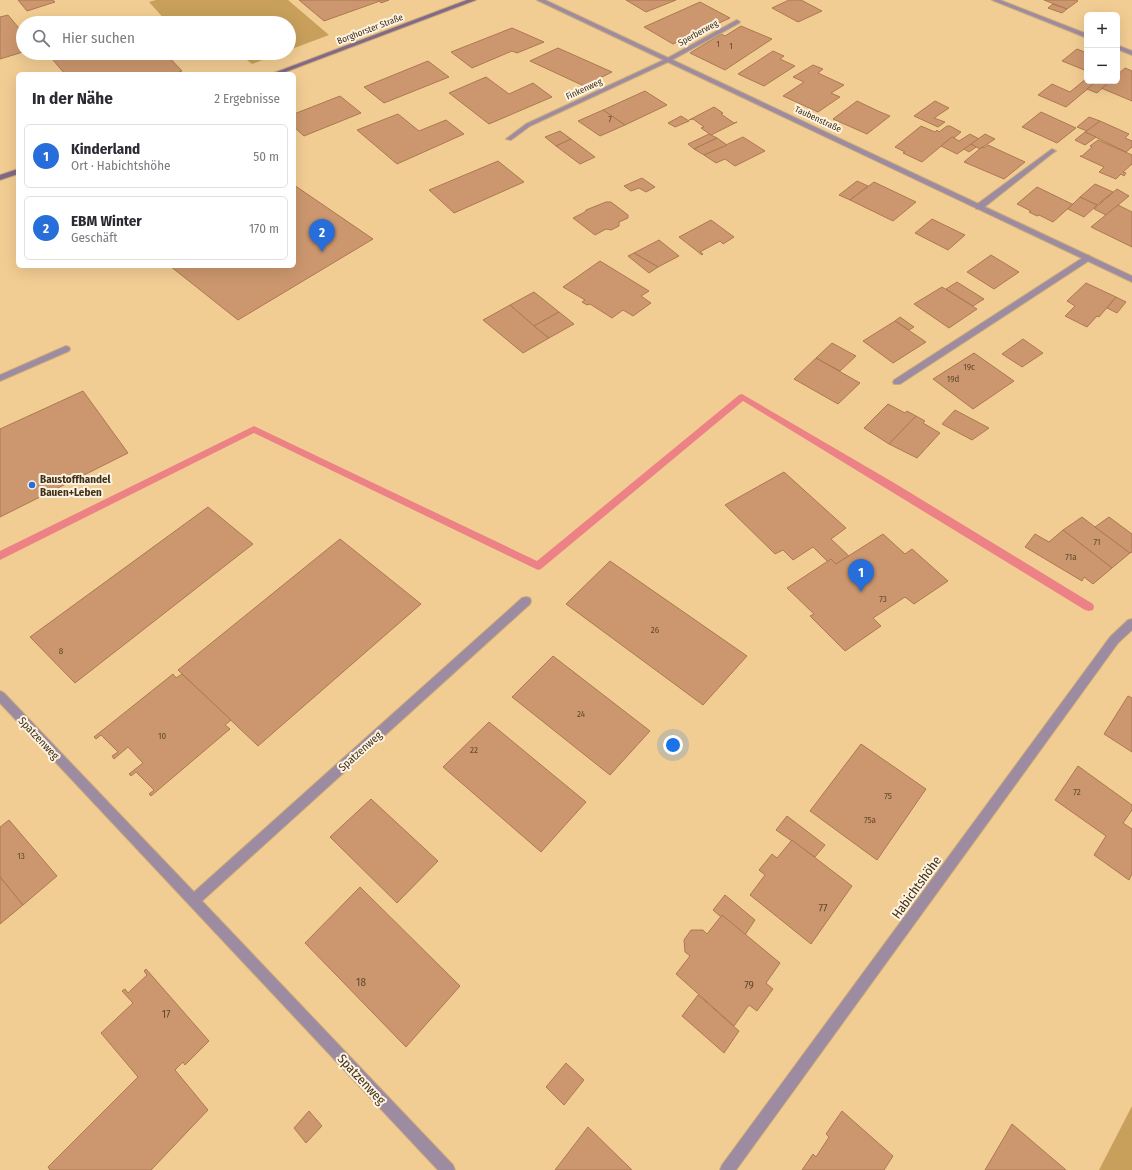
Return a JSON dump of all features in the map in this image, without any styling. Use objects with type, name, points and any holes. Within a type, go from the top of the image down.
[{"type":"main road","name":"Borghorster Straße","points":[[279,72],[473,0]]},
{"type":"main road","points":[[0,178],[16,172]]},
{"type":"street","name":"Taubenstraße","points":[[540,0],[1132,279]]},
{"type":"street","points":[[995,0],[1006,2],[1084,35]]},
{"type":"street","name":"Sperberweg","points":[[668,60],[737,22]]},
{"type":"street","points":[[1120,48],[1132,53]]},
{"type":"street","name":"Finkenweg","points":[[509,139],[528,125],[668,60]]},
{"type":"street","points":[[979,207],[1052,150]]},
{"type":"street","points":[[897,382],[1087,258]]},
{"type":"street","points":[[0,378],[66,349]]},
{"type":"street","name":"Spatzenweg","points":[[193,901],[526,600]]},
{"type":"street","name":"Habichtshöhe","points":[[727,1170],[1114,640],[1132,623]]},
{"type":"street","name":"Spatzenweg","points":[[0,696],[448,1170]]},
{"type":"shaded area","points":[[156,0],[288,0],[329,35],[296,47],[296,16],[162,16],[149,2]]},
{"type":"shaded area","points":[[247,60],[263,60],[252,64]]},
{"type":"shaded area","points":[[1132,1106],[1132,1170],[1099,1170]]},
{"type":"building","points":[[18,0],[53,0],[55,2],[27,11]]},
{"type":"building","points":[[299,0],[389,0],[381,3],[380,1],[324,21]]},
{"type":"building","points":[[626,0],[676,0],[646,12]]},
{"type":"building","points":[[789,0],[801,0],[822,11],[798,22],[772,8]]},
{"type":"building","points":[[1044,0],[1076,0],[1078,1],[1067,9]]},
{"type":"building","points":[[700,2],[730,18],[673,44],[644,27]]},
{"type":"building","points":[[1053,4],[1067,9],[1062,13],[1048,8]]},
{"type":"building","points":[[8,15],[16,25],[16,54],[0,59],[0,17]]},
{"type":"building","points":[[741,26],[772,39],[725,70],[690,53],[721,34],[725,36]]},
{"type":"building","points":[[512,28],[544,42],[517,53],[512,51],[472,68],[451,52]]},
{"type":"building","points":[[558,48],[612,72],[584,86],[530,61]]},
{"type":"building","points":[[1077,49],[1084,52],[1084,70],[1062,61]]},
{"type":"building","points":[[773,51],[784,56],[780,59],[795,66],[764,86],[738,74]]},
{"type":"building","points":[[53,60],[172,60],[182,71],[179,72],[63,72]]},
{"type":"building","points":[[428,61],[449,77],[384,103],[364,87]]},
{"type":"building","points":[[813,65],[823,69],[818,73],[844,85],[831,93],[840,97],[818,112],[783,96],[804,82],[793,77]]},
{"type":"building","points":[[1125,68],[1132,71],[1132,101],[1101,88],[1106,84],[1120,84],[1120,72]]},
{"type":"building","points":[[486,77],[509,94],[533,83],[552,97],[489,124],[449,93]]},
{"type":"building","points":[[1084,80],[1084,84],[1093,84],[1066,107],[1038,95],[1052,84],[1070,92]]},
{"type":"building","points":[[1093,84],[1107,84],[1097,93],[1087,89]]},
{"type":"building","points":[[645,91],[667,105],[625,125],[603,110]]},
{"type":"building","points":[[340,96],[361,113],[304,136],[296,129],[296,113]]},
{"type":"building","points":[[857,101],[890,116],[867,134],[833,119]]},
{"type":"building","points":[[935,101],[949,108],[934,118],[945,122],[938,127],[914,116]]},
{"type":"building","points":[[714,107],[734,123],[737,122],[711,135],[701,128],[704,127],[693,119],[689,120]]},
{"type":"building","points":[[603,110],[625,125],[600,136],[578,121]]},
{"type":"building","points":[[1041,112],[1076,128],[1057,143],[1022,127]]},
{"type":"building","points":[[398,114],[419,131],[446,120],[464,134],[397,164],[357,130]]},
{"type":"building","points":[[681,116],[689,121],[675,127],[668,123]]},
{"type":"building","points":[[1089,117],[1100,121],[1087,131],[1077,127]]},
{"type":"building","points":[[1100,121],[1129,134],[1125,138],[1132,141],[1132,147],[1126,152],[1085,132]]},
{"type":"building","points":[[921,126],[935,132],[937,130],[939,132],[947,126],[950,126],[961,132],[954,138],[952,137],[922,162],[903,153],[905,152],[895,147]]},
{"type":"building","points":[[560,131],[571,139],[556,146],[545,137]]},
{"type":"building","points":[[1085,132],[1096,137],[1085,145],[1075,140]]},
{"type":"building","points":[[709,134],[717,138],[694,149],[688,144]]},
{"type":"building","points":[[970,134],[979,139],[957,154],[941,146],[952,137],[959,141]]},
{"type":"building","points":[[985,134],[995,139],[980,149],[971,144]]},
{"type":"building","points":[[743,137],[765,151],[735,166],[725,159],[716,163],[704,155]]},
{"type":"building","points":[[717,138],[727,145],[704,155],[694,149]]},
{"type":"building","points":[[571,139],[595,157],[580,164],[556,146]]},
{"type":"building","points":[[1098,140],[1132,155],[1132,164],[1123,172],[1126,173],[1124,176],[1121,174],[1116,179],[1099,172],[1104,167],[1080,156],[1082,156],[1092,147],[1090,146]]},
{"type":"building","points":[[971,144],[976,147],[969,152],[964,149]]},
{"type":"building","points":[[988,145],[1025,162],[1004,179],[964,162],[982,147],[984,148]]},
{"type":"building","points":[[498,161],[524,182],[454,213],[429,190]]},
{"type":"building","points":[[642,178],[655,187],[646,192],[639,188],[631,191],[624,186]]},
{"type":"building","points":[[857,181],[868,186],[850,200],[839,195]]},
{"type":"building","points":[[874,182],[916,202],[893,221],[850,200]]},
{"type":"building","points":[[1095,184],[1113,192],[1097,205],[1080,197]]},
{"type":"building","points":[[296,186],[373,239],[238,320],[173,268],[296,268]]},
{"type":"building","points":[[1037,187],[1073,204],[1053,222],[1029,212],[1031,211],[1017,204]]},
{"type":"building","points":[[1117,189],[1129,196],[1106,215],[1094,209]]},
{"type":"building","points":[[1080,197],[1097,205],[1084,217],[1068,209]]},
{"type":"building","points":[[606,202],[611,202],[628,215],[628,218],[619,222],[619,226],[611,230],[606,229],[595,235],[573,218],[586,210]]},
{"type":"building","points":[[1118,205],[1132,212],[1132,247],[1091,227]]},
{"type":"building","points":[[932,219],[965,235],[948,250],[915,233]]},
{"type":"building","points":[[711,220],[734,237],[723,244],[720,241],[700,252],[703,254],[702,255],[679,237]]},
{"type":"building","points":[[659,240],[679,256],[658,267],[634,253]]},
{"type":"building","points":[[634,253],[658,267],[649,273],[628,256]]},
{"type":"building","points":[[991,255],[1019,272],[994,289],[967,272]]},
{"type":"building","points":[[600,261],[649,291],[641,296],[651,303],[633,316],[623,310],[612,318],[590,304],[587,305],[582,302],[585,300],[563,287]]},
{"type":"building","points":[[957,282],[984,299],[973,306],[946,289]]},
{"type":"building","points":[[1086,283],[1116,297],[1099,317],[1097,316],[1087,327],[1065,316],[1075,306],[1067,301]]},
{"type":"building","points":[[942,287],[977,309],[949,328],[914,304]]},
{"type":"building","points":[[534,292],[559,312],[534,326],[510,305]]},
{"type":"building","points":[[1116,297],[1126,302],[1117,313],[1107,308]]},
{"type":"building","points":[[510,305],[549,338],[523,353],[483,320]]},
{"type":"building","points":[[559,312],[574,324],[549,338],[534,326]]},
{"type":"building","points":[[900,317],[914,327],[909,330],[895,321]]},
{"type":"building","points":[[895,321],[926,342],[893,363],[863,341]]},
{"type":"building","points":[[1023,339],[1043,353],[1022,367],[1002,354]]},
{"type":"building","points":[[832,343],[856,356],[840,371],[816,358]]},
{"type":"building","points":[[974,353],[1014,381],[973,409],[933,379]]},
{"type":"building","points":[[816,358],[860,383],[838,404],[794,379]]},
{"type":"building","name":"Baustoffhandel Bauen+Leben","points":[[83,391],[128,453],[0,517],[0,429]]},
{"type":"building","points":[[888,404],[905,413],[907,411],[916,416],[889,444],[864,428]]},
{"type":"building","points":[[955,410],[989,428],[972,440],[942,424]]},
{"type":"building","points":[[916,416],[925,421],[923,423],[940,433],[917,458],[889,444]]},
{"type":"building","points":[[784,472],[846,528],[831,539],[849,556],[836,564],[831,559],[828,562],[813,547],[793,560],[783,550],[775,554],[725,505]]},
{"type":"building","points":[[208,507],[253,544],[75,683],[30,637]]},
{"type":"building","points":[[1082,517],[1130,553],[1112,568],[1063,530]]},
{"type":"building","points":[[1109,517],[1132,534],[1132,552],[1130,553],[1095,527]]},
{"type":"building","points":[[1063,530],[1112,568],[1093,584],[1084,577],[1082,581],[1025,547],[1035,534],[1049,542]]},
{"type":"building","points":[[883,534],[905,554],[912,549],[948,581],[914,604],[905,597],[873,618],[881,626],[845,651],[810,616],[814,614],[787,588],[831,559],[836,564]]},
{"type":"building","points":[[340,539],[421,604],[258,746],[178,670]]},
{"type":"building","points":[[610,561],[747,656],[703,705],[566,604]]},
{"type":"building","points":[[553,656],[650,731],[610,775],[512,697]]},
{"type":"building","points":[[173,674],[176,678],[182,674],[231,720],[225,725],[230,729],[151,796],[149,794],[154,790],[136,772],[131,776],[129,774],[143,763],[128,747],[114,759],[112,756],[118,752],[101,735],[96,739],[94,737]]},
{"type":"building","points":[[1128,696],[1132,698],[1132,752],[1104,734]]},
{"type":"building","points":[[489,722],[586,802],[541,852],[443,767]]},
{"type":"building","points":[[861,744],[926,789],[877,860],[810,811]]},
{"type":"building","points":[[1078,766],[1132,805],[1132,810],[1123,823],[1132,829],[1132,874],[1129,880],[1094,855],[1106,836],[1055,800]]},
{"type":"building","points":[[371,799],[438,861],[397,903],[330,837]]},
{"type":"building","points":[[787,816],[825,845],[815,857],[776,830]]},
{"type":"building","points":[[9,820],[57,876],[23,905],[0,877],[0,827]]},
{"type":"building","points":[[792,840],[852,886],[811,944],[750,895],[765,875],[759,870],[772,854],[777,858]]},
{"type":"building","points":[[0,877],[23,905],[0,924]]},
{"type":"building","points":[[360,887],[460,986],[406,1047],[305,943]]},
{"type":"building","points":[[725,895],[755,920],[745,935],[722,915],[721,917],[713,910]]},
{"type":"building","points":[[722,915],[780,963],[766,983],[773,989],[757,1011],[749,1005],[734,1026],[676,974],[690,956],[685,952],[684,940],[691,930],[703,930],[707,934]]},
{"type":"building","points":[[146,969],[209,1041],[185,1065],[183,1062],[175,1070],[208,1110],[151,1170],[50,1170],[48,1167],[138,1077],[101,1033],[133,1003],[122,991],[125,989],[128,993],[147,975],[144,971]]},
{"type":"building","points":[[698,995],[739,1031],[724,1053],[682,1016]]},
{"type":"building","points":[[566,1063],[584,1080],[564,1105],[546,1087]]},
{"type":"building","points":[[309,1111],[322,1126],[306,1143],[294,1128]]},
{"type":"building","points":[[842,1111],[893,1156],[884,1170],[802,1170],[813,1154],[816,1157],[829,1137],[826,1134]]},
{"type":"building","points":[[1012,1124],[1066,1170],[985,1170]]},
{"type":"building","points":[[588,1127],[632,1170],[555,1170]]},
{"type":"waterway","points":[[0,556],[254,429],[538,566],[742,397],[1089,607]]},
{"type":"place","name":"EBM Winter","points":[[322,252]]},
{"type":"place","name":"Baustoffhandel Bauen+Leben","points":[[32,485]]},
{"type":"place","name":"Kinderland","points":[[861,592]]}]
